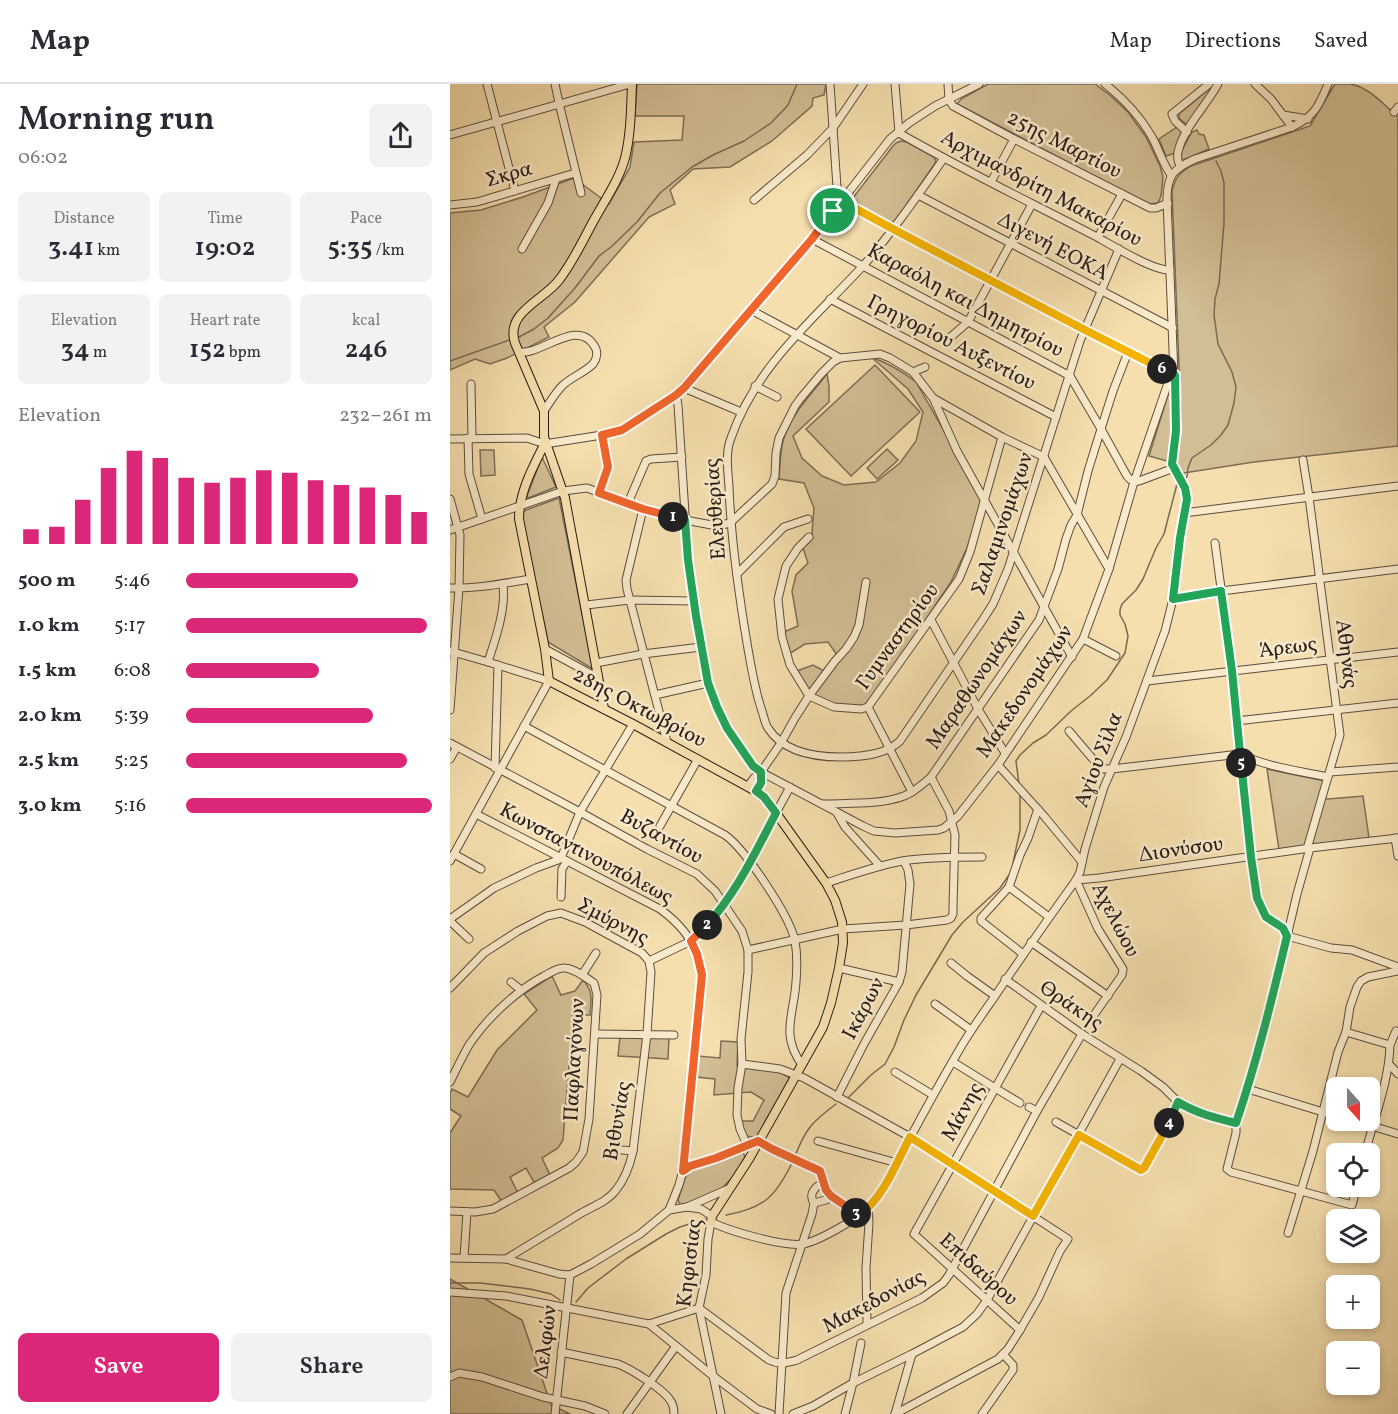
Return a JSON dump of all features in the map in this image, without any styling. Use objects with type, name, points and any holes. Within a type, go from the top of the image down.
[{"type":"main road","points":[[604,709],[563,491],[545,443],[544,411],[515,343],[513,326],[518,316],[553,287],[565,271],[619,174],[627,147],[631,84]]},
{"type":"main road","points":[[545,443],[532,468],[519,507],[519,519],[545,649],[549,681]]},
{"type":"main road","name":"28ης Οκτωβρίου","points":[[549,681],[667,742],[764,797],[826,883],[839,909],[843,943],[839,969],[825,1022],[748,1159],[728,1189]]},
{"type":"main road","points":[[587,700],[601,692]]},
{"type":"main road","name":"Κηφισίας","points":[[712,1219],[728,1189]]},
{"type":"street","points":[[487,84],[515,191]]},
{"type":"street","points":[[555,84],[581,193]]},
{"type":"street","points":[[450,135],[631,84]]},
{"type":"street","points":[[830,84],[837,187],[849,205],[1175,375]]},
{"type":"street","points":[[754,200],[807,155],[833,129],[863,84]]},
{"type":"street","points":[[895,84],[899,133]]},
{"type":"street","points":[[948,84],[949,100]]},
{"type":"street","points":[[450,439],[527,438],[545,443],[602,435],[622,430],[676,395],[812,239],[890,140],[909,123],[935,106],[979,84]]},
{"type":"street","points":[[1105,84],[1128,104],[1150,133],[1171,175]]},
{"type":"street","points":[[1187,132],[1175,121],[1172,114],[1209,84]]},
{"type":"street","points":[[1180,166],[1178,152],[1187,132],[1218,84]]},
{"type":"street","points":[[1255,84],[1271,99],[1292,127]]},
{"type":"street","points":[[1070,376],[1127,476],[1134,482],[1174,468],[1172,460],[1176,424],[1175,375],[1167,192],[1171,175],[1180,166],[1292,127],[1308,119],[1318,106],[1328,84]]},
{"type":"street","name":"25ης Μαρτίου","points":[[949,100],[953,106],[1014,139],[1150,208],[1168,203]]},
{"type":"street","points":[[1283,115],[1308,119]]},
{"type":"street","name":"Αρχιμανδρίτη Μακαρίου","points":[[899,133],[1119,249],[1159,269],[1170,270]]},
{"type":"street","points":[[991,182],[1014,139]]},
{"type":"street","name":"Ελευθερίας","points":[[781,743],[767,727],[756,693],[742,613],[730,523],[729,441],[755,386],[795,334],[862,266],[893,229],[944,158]]},
{"type":"street","name":"Σκρα","points":[[450,205],[477,202],[575,173]]},
{"type":"street","points":[[522,249],[548,202],[556,179]]},
{"type":"street","points":[[1098,237],[1122,194]]},
{"type":"street","name":"Διγενή ΕΟΚΑ","points":[[918,195],[1173,328]]},
{"type":"street","points":[[945,342],[968,322],[1032,204]]},
{"type":"street","name":"Καραόλη και Δημητρίου","points":[[812,239],[1070,376]]},
{"type":"street","name":"Σαλαμινομάχων","points":[[889,749],[900,741],[982,621],[1002,585],[1030,504],[1080,341],[1119,249]]},
{"type":"street","name":"Γρηγορίου Αυξεντίου","points":[[830,299],[1056,417]]},
{"type":"street","points":[[751,310],[840,358]]},
{"type":"street","points":[[519,352],[528,352],[567,336],[587,338],[597,352],[594,363],[564,385],[544,411]]},
{"type":"street","name":"Μαραθωνομάχων","points":[[822,805],[886,800],[906,796],[931,777],[1039,620],[1045,608],[1071,525],[1077,515],[1101,429],[1128,352]]},
{"type":"street","points":[[450,530],[563,491],[587,488],[643,509],[685,520],[717,526],[730,523],[772,484],[779,438],[795,406],[821,374],[840,358],[880,354],[914,372],[933,399],[957,451],[1071,657]]},
{"type":"street","points":[[914,372],[925,367]]},
{"type":"street","name":"Μακεδονομάχων","points":[[952,822],[998,765],[1083,639],[1168,383],[1175,375]]},
{"type":"street","points":[[471,384],[469,474],[482,519]]},
{"type":"street","points":[[755,386],[777,397]]},
{"type":"street","points":[[684,388],[741,412]]},
{"type":"street","points":[[676,395],[693,601],[708,683],[727,728],[753,766],[761,772],[874,831],[907,833],[938,830],[952,822]]},
{"type":"street","points":[[933,399],[1044,457],[1108,569]]},
{"type":"street","points":[[599,493],[608,467],[602,435]]},
{"type":"street","name":"Γυμναστηρίου","points":[[809,696],[834,707],[861,710],[868,708],[954,587],[963,569],[1002,437]]},
{"type":"street","points":[[628,503],[646,461],[682,458]]},
{"type":"street","name":"Αθηνάς","points":[[1300,1191],[1231,1172],[1227,1166],[1236,1133],[1236,1123],[1269,1013],[1297,894],[1339,740],[1320,578],[1303,460]]},
{"type":"street","name":"Αγίου Σίλα","points":[[868,1209],[880,1193],[971,1030],[1080,872],[1094,816],[1147,681],[1165,631],[1173,599],[1187,499],[1182,481],[1174,468]]},
{"type":"street","points":[[1184,513],[1398,486]]},
{"type":"street","points":[[450,499],[460,535],[459,588],[452,652],[450,710]]},
{"type":"street","points":[[643,509],[626,580],[667,742]]},
{"type":"street","points":[[737,574],[784,527],[808,519]]},
{"type":"street","points":[[809,537],[786,566],[778,599],[785,650],[790,664],[809,696]]},
{"type":"street","points":[[1215,543],[1232,671],[1251,857],[1257,898],[1261,908],[1266,917],[1283,928],[1287,936],[1331,948],[1352,950],[1398,969]]},
{"type":"street","points":[[1173,599],[1320,578],[1398,570]]},
{"type":"street","points":[[450,588],[503,584],[531,579]]},
{"type":"street","points":[[752,789],[761,783],[761,772],[809,696],[854,637],[859,625],[866,582]]},
{"type":"street","points":[[488,662],[502,613],[503,584]]},
{"type":"street","points":[[586,605],[630,600],[693,601]]},
{"type":"street","points":[[931,620],[978,709],[1005,753]]},
{"type":"street","points":[[1083,639],[1116,656]]},
{"type":"street","points":[[596,663],[643,654],[702,647]]},
{"type":"street","points":[[545,649],[591,674],[598,674]]},
{"type":"street","points":[[452,652],[549,681],[497,769],[452,857],[481,869]]},
{"type":"street","name":"Άρεως","points":[[1147,681],[1398,652]]},
{"type":"street","points":[[497,769],[498,665]]},
{"type":"street","points":[[655,695],[708,683]]},
{"type":"street","points":[[1236,721],[1398,703]]},
{"type":"street","points":[[868,708],[912,792]]},
{"type":"street","points":[[561,897],[564,859],[580,812],[633,724]]},
{"type":"street","points":[[524,726],[733,840],[750,861],[785,915],[795,939],[796,981],[789,1038],[801,1065]]},
{"type":"street","points":[[1069,731],[1102,768],[1112,769],[1240,754],[1259,762],[1329,774],[1398,767]]},
{"type":"street","points":[[781,743],[818,757],[865,755],[889,749]]},
{"type":"street","points":[[450,759],[453,745]]},
{"type":"street","name":"Βυζαντίου","points":[[453,745],[697,874],[715,891],[742,931],[748,950],[737,1115],[747,1144]]},
{"type":"street","points":[[660,826],[698,759]]},
{"type":"street","name":"Αχελώου","points":[[998,765],[1029,798],[1082,862]]},
{"type":"street","points":[[748,950],[843,929],[906,925],[951,918],[953,914],[955,835],[944,800],[931,777]]},
{"type":"street","points":[[649,961],[691,941],[724,904],[790,787]]},
{"type":"street","points":[[1023,954],[981,921],[981,918],[1009,887],[1038,809]]},
{"type":"street","points":[[837,813],[845,827],[880,866]]},
{"type":"street","name":"Κωνσταντινουπόλεως","points":[[476,814],[660,909],[673,918],[691,941],[702,975],[683,1171],[669,1210]]},
{"type":"street","points":[[1397,838],[1398,856]]},
{"type":"street","name":"Διονύσου","points":[[1076,880],[1397,838]]},
{"type":"street","points":[[647,849],[651,841]]},
{"type":"street","points":[[826,883],[904,861],[982,857]]},
{"type":"street","points":[[469,939],[450,920],[494,888],[536,868],[564,859]]},
{"type":"street","name":"Ικάρων","points":[[837,1097],[899,982],[902,972],[910,884],[904,861]]},
{"type":"street","name":"Αχελώου","points":[[1076,880],[1098,929],[1124,969],[1108,996]]},
{"type":"street","points":[[1009,887],[1049,917]]},
{"type":"street","name":"Σμύρνης","points":[[450,988],[484,953],[547,916],[561,913],[585,922],[642,953],[649,961]]},
{"type":"street","points":[[1031,942],[1108,996],[1094,1015]]},
{"type":"street","points":[[582,975],[596,953]]},
{"type":"street","name":"Βιθυνίας","points":[[506,1259],[606,1200],[623,1179],[633,1151],[648,1034],[651,972],[649,961]]},
{"type":"street","points":[[951,963],[995,996]]},
{"type":"street","name":"Παφλαγόνων","points":[[450,1082],[476,1036],[529,984],[554,970],[564,968],[594,983],[597,995],[595,1034],[589,1119],[583,1152],[569,1168],[493,1209],[450,1211]]},
{"type":"street","points":[[839,969],[899,982]]},
{"type":"street","points":[[1288,1233],[1324,1112],[1357,987],[1368,977],[1398,969]]},
{"type":"street","name":"Θράκης","points":[[1005,979],[1082,1034],[1141,1071],[1163,1087],[1178,1102],[1206,1115],[1236,1123]]},
{"type":"street","points":[[511,982],[521,990]]},
{"type":"street","points":[[935,1004],[971,1030]]},
{"type":"street","name":"Μάνης","points":[[914,1234],[1041,1006]]},
{"type":"street","points":[[1380,1097],[1389,1064],[1390,1045],[1397,1029]]},
{"type":"street","points":[[1346,1032],[1390,1045]]},
{"type":"street","points":[[595,1034],[674,1035]]},
{"type":"street","name":"Μακεδονίας","points":[[782,1364],[797,1360],[922,1298],[943,1283],[1082,1034]]},
{"type":"street","points":[[793,1414],[813,1406],[970,1322],[987,1300],[1120,1059]]},
{"type":"street","points":[[953,1062],[1020,1103]]},
{"type":"street","points":[[742,1064],[780,1069],[804,1078],[910,1137],[1068,1239],[1039,1297],[1003,1354],[895,1414]]},
{"type":"street","points":[[1389,1064],[1398,1074]]},
{"type":"street","points":[[894,1072],[933,1095]]},
{"type":"street","points":[[1248,1089],[1324,1112]]},
{"type":"street","points":[[1056,1122],[1141,1170],[1163,1135],[1178,1102]]},
{"type":"street","points":[[1029,1107],[1037,1111]]},
{"type":"street","points":[[1380,1129],[1398,1134]]},
{"type":"street","points":[[683,1171],[687,1167],[758,1141],[820,1171],[831,1196],[860,1215]]},
{"type":"street","points":[[818,1141],[897,1163]]},
{"type":"street","points":[[611,1149],[633,1151]]},
{"type":"street","points":[[779,1414],[786,1293],[814,1203],[813,1192],[824,1183]]},
{"type":"street","points":[[450,1258],[506,1259],[570,1275],[640,1234],[669,1210],[687,1207],[728,1189]]},
{"type":"street","points":[[1300,1191],[1352,1205],[1354,1197]]},
{"type":"street","points":[[814,1203],[831,1196]]},
{"type":"street","points":[[687,1207],[701,1209],[728,1229],[786,1244],[803,1244],[824,1236],[868,1209]]},
{"type":"street","points":[[867,1324],[868,1209]]},
{"type":"street","points":[[464,1258],[467,1212]]},
{"type":"street","name":"Κηφισίας","points":[[712,1219],[708,1239],[706,1275],[699,1308],[721,1414]]},
{"type":"street","name":"Επιδαύρου","points":[[914,1234],[1020,1329]]},
{"type":"street","name":"Δελφών","points":[[555,1414],[570,1275]]},
{"type":"street","points":[[450,1292],[496,1294],[649,1324],[713,1376],[757,1408],[771,1414]]},
{"type":"street","points":[[649,1324],[699,1308],[769,1360],[782,1364]]},
{"type":"street","points":[[845,1414],[861,1343]]},
{"type":"street","points":[[627,1414],[676,1346]]},
{"type":"street","points":[[561,1352],[627,1368],[669,1398],[674,1414]]},
{"type":"street","points":[[895,1414],[912,1354]]},
{"type":"street","points":[[982,1414],[1013,1370],[1013,1365],[1003,1354]]},
{"type":"street","points":[[450,1370],[585,1406],[605,1414]]},
{"type":"street","points":[[450,1377],[459,1373]]},
{"type":"shaded area","points":[[637,84],[826,84],[824,95],[813,98],[812,106],[772,141],[730,167],[693,169],[670,190],[675,204],[649,217],[575,302],[544,327],[549,337],[490,364],[475,359],[450,370],[450,213],[481,210],[574,178],[609,204],[630,167],[634,142],[682,140],[684,116],[635,116]]},
{"type":"shaded area","points":[[988,84],[1095,84],[1128,112],[1146,137],[1163,177],[1158,203],[1148,204],[957,104],[961,99]]},
{"type":"shaded area","points":[[1335,84],[1350,84],[1364,89],[1398,117],[1398,446],[1254,462],[1184,473],[1176,465],[1181,416],[1172,191],[1176,179],[1191,166],[1310,126]]},
{"type":"shaded area","points":[[1209,89],[1209,94],[1188,126],[1179,118],[1179,114]]},
{"type":"shaded area","points":[[1177,127],[1182,132],[1175,153],[1166,156],[1159,139]]},
{"type":"shaded area","points":[[1197,130],[1199,134],[1204,135],[1209,149],[1183,160],[1180,158],[1182,150],[1192,132]]},
{"type":"shaded area","points":[[901,141],[934,157],[936,162],[895,222],[888,222],[854,204],[852,199],[893,146]]},
{"type":"shaded area","points":[[871,357],[895,368],[916,382],[983,499],[967,548],[951,582],[871,701],[863,706],[838,708],[813,696],[797,671],[813,665],[824,671],[837,655],[828,642],[805,644],[789,654],[784,632],[798,626],[792,591],[796,575],[808,563],[803,548],[813,538],[814,508],[804,483],[779,479],[781,455],[786,431],[791,422],[827,374],[829,402],[793,436],[802,458],[822,476],[844,485],[876,482],[900,463],[916,441],[923,412],[908,389]]},
{"type":"shaded area","points":[[875,365],[920,412],[851,476],[806,429]]},
{"type":"shaded area","points":[[1171,385],[1172,422],[1167,461],[1149,456]]},
{"type":"shaded area","points":[[887,449],[898,460],[877,479],[867,468]]},
{"type":"shaded area","points":[[480,450],[494,450],[495,475],[481,476]]},
{"type":"shaded area","points":[[542,457],[556,487],[528,498],[527,496]]},
{"type":"shaded area","points":[[559,498],[593,669],[548,642],[521,514]]},
{"type":"shaded area","points":[[1267,769],[1325,781],[1321,797],[1328,799],[1363,796],[1369,838],[1279,850]]},
{"type":"shaded area","points":[[552,976],[561,995],[575,991],[583,980],[589,988],[591,1000],[590,1015],[573,1015],[563,1140],[558,1148],[542,1158],[550,1175],[535,1184],[526,1168],[510,1177],[518,1193],[502,1202],[494,1190],[450,1189],[450,1133],[461,1116],[450,1109],[450,1093],[452,1089],[468,1097],[497,1050],[537,1010],[524,994]]},
{"type":"shaded area","points":[[620,1037],[669,1038],[668,1059],[618,1056]]},
{"type":"shaded area","points":[[721,1041],[738,1042],[737,1066],[778,1071],[790,1078],[758,1136],[745,1136],[740,1121],[753,1121],[764,1100],[751,1092],[714,1095],[715,1079],[696,1077],[698,1056],[720,1058]]},
{"type":"shaded area","points":[[737,1151],[743,1152],[745,1157],[735,1175],[721,1189],[684,1205],[680,1204],[678,1200],[685,1178],[690,1172],[720,1161]]},
{"type":"shaded area","points":[[450,1279],[522,1320],[551,1405],[570,1414],[450,1414]]},
{"type":"waterway","points":[[519,337],[548,318],[599,256],[637,222],[660,193],[692,167],[744,141],[771,123],[788,105],[797,84]]},
{"type":"waterway","points":[[1184,479],[1187,477],[1192,458],[1211,445],[1228,425],[1236,387],[1232,372],[1218,344],[1214,315],[1224,223],[1224,183],[1216,161]]},
{"type":"waterway","points":[[450,361],[512,339]]},
{"type":"waterway","points":[[1019,784],[1016,761],[1020,755],[1046,735],[1107,680],[1125,653],[1128,636],[1120,610],[1122,604],[1143,579],[1164,534],[1177,484],[1180,482]]},
{"type":"waterway","points":[[1013,863],[1020,830],[1020,792]]},
{"type":"waterway","points":[[849,1097],[885,1064],[916,995],[952,935],[1000,888],[1009,875]]},
{"type":"waterway","points":[[795,1156],[811,1126],[836,1104]]},
{"type":"waterway","points":[[726,1215],[751,1209],[768,1198],[775,1192],[793,1161]]},
{"type":"waterway","points":[[576,1302],[588,1288],[626,1259],[666,1234],[705,1219]]},
{"type":"waterway","points":[[450,1283],[480,1283],[530,1289],[551,1294],[560,1300]]},
{"type":"route","points":[[843,199],[849,205],[893,229],[1175,375],[1176,431],[1172,464],[1185,488],[1187,499],[1173,599],[1221,591],[1257,898],[1264,915],[1283,928],[1287,936],[1248,1089],[1236,1123],[1206,1115],[1178,1102],[1163,1135],[1141,1170],[1079,1135],[1033,1216],[910,1137],[877,1198],[860,1215],[831,1196],[826,1190],[822,1172],[758,1141],[687,1167],[683,1171],[702,975],[691,941],[724,904],[776,813],[764,797],[756,791],[761,783],[761,772],[753,766],[727,728],[708,683],[688,560],[685,520],[643,509],[599,493],[608,467],[602,435],[622,430],[684,388],[812,239],[833,211],[843,199]]}]
